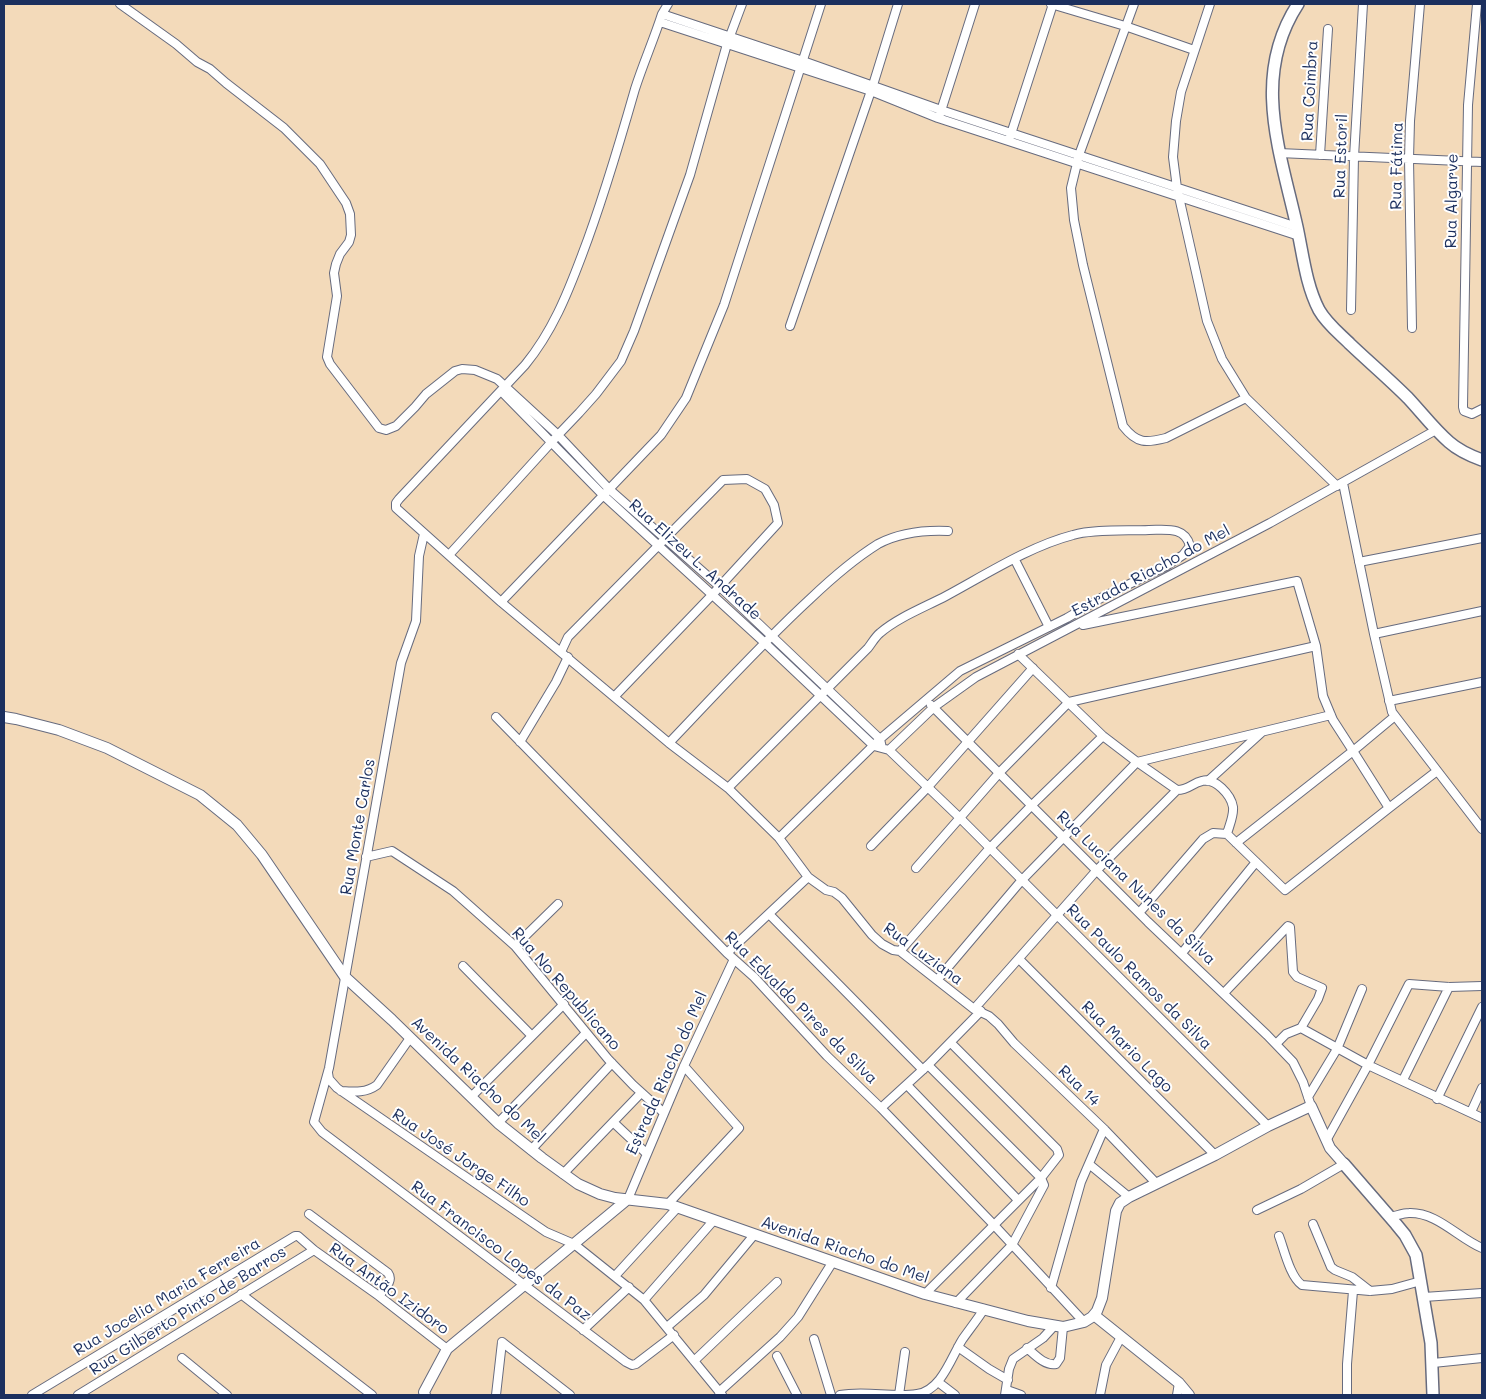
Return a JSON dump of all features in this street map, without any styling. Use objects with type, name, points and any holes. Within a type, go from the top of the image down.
[{"type":"main road","points":[[1298,4],[1289,18],[1279,42],[1275,69],[1273,111],[1279,153],[1310,287],[1326,321],[1408,398],[1451,444],[1482,460]]},
{"type":"main road","points":[[1344,1164],[1390,1218],[1416,1255],[1433,1363],[1433,1395]]},
{"type":"street","points":[[120,4],[176,44],[197,62],[210,69],[284,128],[320,164],[334,183],[346,203],[352,226],[349,242],[340,254],[334,273],[337,296],[327,357],[330,364],[378,428],[386,430],[396,426],[426,394],[458,370],[475,370],[498,379],[504,388],[537,350],[562,307],[597,217],[614,166],[636,86],[668,4]]},
{"type":"street","points":[[449,555],[596,394],[616,369],[626,351],[690,175],[728,40],[742,4]]},
{"type":"street","points":[[501,602],[661,435],[686,398],[724,305],[821,4]]},
{"type":"street","points":[[790,326],[872,88],[898,4]]},
{"type":"street","points":[[938,118],[975,4]]},
{"type":"street","points":[[1010,137],[1052,4],[1125,26],[1194,50]]},
{"type":"street","points":[[1134,4],[1079,154],[1071,188],[1079,245],[1123,426],[1134,438],[1143,442],[1153,441],[1166,438],[1246,398]]},
{"type":"street","points":[[1210,4],[1181,92],[1176,121],[1174,157],[1178,192],[1207,321],[1222,358],[1246,398],[1340,484],[1392,712],[1482,829]]},
{"type":"street","name":"Rua Estoril","points":[[1351,310],[1354,157],[1363,4]]},
{"type":"street","name":"Rua Fátima","points":[[1412,328],[1409,159],[1410,120],[1420,4]]},
{"type":"street","name":"Rua Algarve","points":[[1477,4],[1468,104],[1463,407],[1464,411],[1472,414],[1482,409]]},
{"type":"street","points":[[661,18],[941,110],[1077,163],[1178,192],[1298,232]]},
{"type":"street","name":"Rua Coimbra","points":[[1320,155],[1328,29]]},
{"type":"street","points":[[872,88],[938,118],[1079,154],[1178,192]]},
{"type":"street","points":[[1279,153],[1482,162]]},
{"type":"street","name":"Rua Elizeu L. Andrade","points":[[504,388],[558,435],[606,492],[666,539],[719,586],[826,688],[877,742]]},
{"type":"street","name":"Rua Elizeu L. Andrade","points":[[504,388],[552,441],[659,546],[820,695],[877,742]]},
{"type":"street","name":"Rua Luziana","points":[[504,388],[396,503],[396,508],[399,512],[501,602],[669,743],[728,788],[779,838],[808,877],[826,890],[834,892],[842,898],[872,935],[882,944],[893,950],[900,951],[977,1010]]},
{"type":"street","name":"Estrada Riacho do Mel","points":[[886,749],[934,707],[976,677],[1252,533],[1436,430]]},
{"type":"street","points":[[561,652],[568,637],[723,480],[747,478],[765,489],[774,505],[778,523],[615,696]]},
{"type":"street","points":[[669,743],[765,643],[835,576],[879,544],[900,535],[933,530],[948,531]]},
{"type":"street","points":[[728,788],[868,648],[879,634],[889,627],[1036,549],[1074,534],[1158,530],[1180,532],[1188,538],[1190,546],[1183,555],[1166,566],[1101,598],[1049,627],[960,670],[877,742],[779,838]]},
{"type":"street","name":"Rua Monte Carlos","points":[[315,1125],[314,1119],[328,1071],[401,663],[416,621],[419,556],[424,534]]},
{"type":"street","points":[[1359,562],[1482,538]]},
{"type":"street","points":[[1015,560],[1049,627]]},
{"type":"street","points":[[1072,628],[1297,581],[1316,646],[1324,696],[1331,715],[1389,808]]},
{"type":"street","points":[[1374,634],[1482,611]]},
{"type":"street","points":[[916,868],[1000,772],[1069,702],[1316,646]]},
{"type":"street","points":[[1018,654],[1103,736],[1177,790],[1184,790],[1203,780],[1215,782],[1222,788],[1233,806],[1226,834]]},
{"type":"street","points":[[520,742],[556,682],[568,657]]},
{"type":"street","points":[[871,846],[927,788],[1033,668]]},
{"type":"street","points":[[1389,701],[1482,682]]},
{"type":"street","name":"Rua Luciana Nunes da Silva","points":[[926,700],[1139,912],[1276,1044],[1293,1062],[1310,1102]]},
{"type":"street","points":[[938,979],[1022,881],[1137,762],[1331,715]]},
{"type":"street","points":[[1236,843],[1395,716]]},
{"type":"street","name":"Avenida Riacho do Mel","points":[[4,717],[59,730],[107,748],[200,795],[237,825],[262,855],[345,977],[498,1123],[578,1184],[600,1194],[673,1205],[832,1263],[956,1303],[1028,1321],[1058,1326],[1084,1322]]},
{"type":"street","name":"Rua Edvaldo Pires da Silva","points":[[496,717],[727,953],[754,977],[826,1056],[881,1108],[1084,1322]]},
{"type":"street","points":[[1208,781],[1264,731]]},
{"type":"street","points":[[900,951],[989,849],[1103,736]]},
{"type":"street","points":[[877,742],[886,749]]},
{"type":"street","name":"Rua Paulo Ramos da Silva","points":[[886,749],[960,818],[1268,1126]]},
{"type":"street","points":[[1139,912],[1203,839],[1213,833],[1226,834],[1286,890],[1437,771]]},
{"type":"street","points":[[881,1108],[926,1068],[950,1043],[1056,914],[1177,790]]},
{"type":"street","name":"Rua No Republicano","points":[[366,857],[392,851],[453,891],[514,946],[612,1063],[641,1093],[664,1113]]},
{"type":"street","points":[[1182,953],[1256,862]]},
{"type":"street","points":[[727,953],[808,877]]},
{"type":"street","points":[[514,946],[558,904]]},
{"type":"street","points":[[769,914],[1041,1178],[1044,1187],[1012,1245],[956,1303]]},
{"type":"street","points":[[1224,993],[1288,926],[1290,927],[1293,972],[1297,977],[1322,988],[1318,999],[1301,1028],[1286,1034],[1276,1044]]},
{"type":"street","name":"Estrada Riacho do Mel","points":[[628,1199],[684,1066],[734,959]]},
{"type":"street","name":"Rua Mario Lago","points":[[1019,959],[1215,1154]]},
{"type":"street","points":[[463,966],[532,1036]]},
{"type":"street","points":[[1327,1139],[1368,1065],[1409,984],[1449,987],[1482,986]]},
{"type":"street","points":[[1403,1080],[1449,987]]},
{"type":"street","points":[[1084,1322],[1094,1314],[1100,1305],[1116,1212],[1120,1203],[1156,1182],[1215,1154],[1310,1102],[1337,1049],[1362,989]]},
{"type":"street","points":[[471,1097],[564,1004]]},
{"type":"street","points":[[1437,1099],[1482,1007]]},
{"type":"street","name":"Rua 14","points":[[977,1010],[998,1024],[1014,1043],[1156,1182]]},
{"type":"street","points":[[1301,1028],[1368,1065],[1403,1080],[1437,1099],[1482,1118]]},
{"type":"street","points":[[498,1123],[586,1033]]},
{"type":"street","points":[[323,1090],[363,1092],[370,1090],[378,1085],[410,1038]]},
{"type":"street","points":[[924,1294],[1041,1178],[1060,1155],[1057,1149],[950,1043]]},
{"type":"street","points":[[531,1150],[612,1063]]},
{"type":"street","points":[[615,1276],[739,1128],[684,1066]]},
{"type":"street","name":"Rua José Jorge Filho","points":[[328,1071],[330,1079],[339,1090],[538,1227],[559,1239],[574,1244],[615,1276],[644,1300],[721,1394]]},
{"type":"street","points":[[907,1085],[1018,1200]]},
{"type":"street","points":[[1471,1112],[1482,1088]]},
{"type":"street","points":[[563,1174],[641,1093]]},
{"type":"street","points":[[1257,1210],[1301,1189],[1344,1164],[1330,1148],[1310,1102]]},
{"type":"street","points":[[613,1122],[646,1153]]},
{"type":"street","name":"Rua Francisco Lopes da Paz","points":[[315,1125],[626,1362],[634,1365],[674,1335]]},
{"type":"street","points":[[1051,1288],[1081,1182],[1104,1129]]},
{"type":"street","points":[[1089,1164],[1129,1197]]},
{"type":"street","points":[[423,1394],[447,1349],[628,1199]]},
{"type":"street","points":[[1390,1218],[1408,1213],[1430,1217],[1482,1248]]},
{"type":"street","points":[[309,1214],[390,1275],[390,1282],[379,1296]]},
{"type":"street","points":[[644,1300],[714,1220]]},
{"type":"street","points":[[1313,1224],[1331,1267],[1352,1277],[1370,1291]]},
{"type":"street","points":[[668,1327],[704,1295],[754,1235]]},
{"type":"street","name":"Rua Jocelia Maria Ferreira","points":[[32,1395],[288,1239],[298,1236],[314,1250]]},
{"type":"street","points":[[1279,1236],[1291,1270],[1299,1283],[1308,1287],[1370,1291],[1392,1289],[1421,1281]]},
{"type":"street","name":"Rua Antão Izidoro","points":[[314,1250],[379,1296],[447,1349]]},
{"type":"street","name":"Rua Gilberto Pinto de Barros","points":[[78,1395],[314,1250]]},
{"type":"street","points":[[721,1394],[798,1317],[832,1263]]},
{"type":"street","points":[[694,1361],[777,1282]]},
{"type":"street","points":[[583,1330],[628,1287]]},
{"type":"street","points":[[1347,1395],[1347,1364],[1354,1291]]},
{"type":"street","points":[[1424,1297],[1482,1293]]},
{"type":"street","points":[[241,1294],[372,1395]]},
{"type":"street","points":[[840,1395],[857,1393],[899,1395],[922,1393],[938,1382],[958,1347],[984,1309]]},
{"type":"street","points":[[1094,1314],[1179,1383],[1189,1395]]},
{"type":"street","points":[[1021,1395],[1006,1392],[1010,1364],[1013,1359],[1058,1326]]},
{"type":"street","points":[[1027,1348],[1046,1363],[1054,1365],[1058,1361],[1058,1326]]},
{"type":"street","points":[[1100,1395],[1106,1365],[1121,1337]]},
{"type":"street","points":[[814,1339],[831,1395]]},
{"type":"street","points":[[496,1395],[502,1342],[558,1391],[570,1395]]},
{"type":"street","points":[[958,1347],[1008,1380]]},
{"type":"street","points":[[899,1395],[906,1352]]},
{"type":"street","points":[[777,1356],[797,1395]]},
{"type":"street","points":[[182,1358],[228,1395]]},
{"type":"street","points":[[1433,1363],[1482,1358]]},
{"type":"street","points":[[938,1382],[955,1395]]},
{"type":"street","points":[[1177,1395],[1179,1383]]},
{"type":"street","points":[[89,1389],[96,1395]]}]
